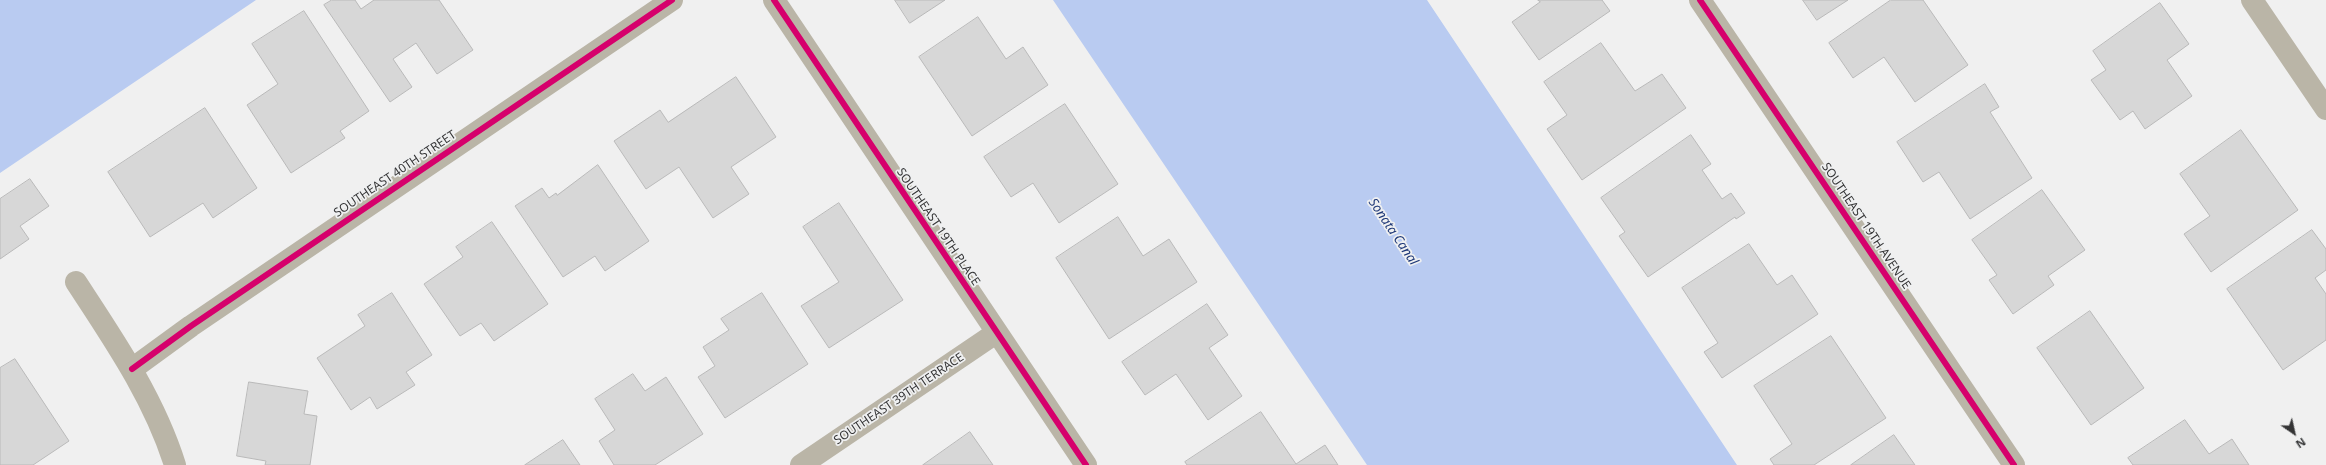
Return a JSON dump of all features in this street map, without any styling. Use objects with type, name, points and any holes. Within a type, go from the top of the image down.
[{"type":"street","name":"SOUTHEAST 40TH STREET","points":[[132,369],[191,326],[672,0]]},
{"type":"street","name":"SOUTHEAST 19TH PLACE","points":[[774,0],[1086,465]]},
{"type":"street","name":"SOUTHEAST 19TH AVENUE","points":[[1700,0],[2014,465]]},
{"type":"street","points":[[2252,0],[2326,109]]},
{"type":"street","points":[[76,282],[132,369],[153,411],[175,465]]},
{"type":"street","name":"SOUTHEAST 39TH TERRACE","points":[[801,465],[996,333]]},
{"type":"water","points":[[0,0],[256,0],[0,173]]},
{"type":"water","name":"Sonata Canal","points":[[1053,0],[1427,0],[1737,465],[1367,465]]},
{"type":"building","points":[[332,0],[355,0],[361,9],[374,0],[439,0],[473,50],[437,74],[416,43],[393,59],[412,87],[390,102],[324,5]]},
{"type":"building","points":[[895,0],[945,0],[910,23]]},
{"type":"building","points":[[1538,0],[1602,0],[1610,11],[1539,60],[1512,22],[1540,2]]},
{"type":"building","points":[[1803,0],[1848,0],[1817,20]]},
{"type":"building","points":[[1891,0],[1923,0],[1968,65],[1915,102],[1884,57],[1853,78],[1829,43]]},
{"type":"building","points":[[2160,3],[2189,44],[2167,60],[2192,96],[2145,129],[2133,111],[2120,120],[2091,80],[2106,70],[2093,51]]},
{"type":"building","points":[[304,11],[369,111],[340,131],[345,138],[291,173],[247,105],[278,84],[252,44]]},
{"type":"building","points":[[978,17],[1006,59],[1023,47],[1048,85],[972,136],[919,57]]},
{"type":"building","points":[[1601,43],[1635,91],[1662,74],[1686,108],[1582,180],[1547,129],[1567,115],[1544,82]]},
{"type":"building","points":[[736,77],[776,137],[731,167],[749,194],[713,218],[679,167],[646,189],[614,141],[660,110],[668,122]]},
{"type":"building","points":[[1985,84],[1999,107],[1990,112],[2032,178],[1970,219],[1939,172],[1923,182],[1897,142]]},
{"type":"building","points":[[1065,104],[1118,184],[1059,223],[1033,183],[1011,197],[984,157]]},
{"type":"building","points":[[205,108],[257,188],[213,218],[203,203],[150,237],[108,172]]},
{"type":"building","points":[[2241,130],[2298,210],[2211,272],[2184,234],[2210,216],[2180,174]]},
{"type":"building","points":[[1691,135],[1711,164],[1702,170],[1722,199],[1731,193],[1745,213],[1736,219],[1735,217],[1648,277],[1619,236],[1625,232],[1601,198]]},
{"type":"building","points":[[598,165],[649,241],[605,271],[595,256],[563,277],[515,206],[542,188],[549,198],[556,193],[557,195]]},
{"type":"building","points":[[30,179],[49,206],[20,226],[29,239],[0,259],[0,199]]},
{"type":"building","points":[[2042,190],[2085,250],[2048,276],[2054,285],[2013,314],[1989,280],[1997,275],[1972,240]]},
{"type":"building","points":[[839,203],[903,300],[829,348],[801,306],[839,282],[803,227]]},
{"type":"building","points":[[1118,217],[1143,256],[1169,239],[1197,282],[1109,339],[1056,258]]},
{"type":"building","points":[[492,222],[548,304],[494,341],[481,323],[460,336],[424,284],[463,257],[456,247]]},
{"type":"building","points":[[2312,230],[2326,249],[2326,270],[2315,278],[2326,294],[2326,340],[2283,370],[2227,289]]},
{"type":"building","points":[[1749,244],[1777,285],[1792,275],[1818,314],[1722,378],[1704,352],[1718,343],[1682,288]]},
{"type":"building","points":[[392,293],[432,355],[406,372],[415,385],[377,409],[370,397],[351,410],[317,358],[365,326],[358,315]]},
{"type":"building","points":[[762,293],[808,364],[725,418],[698,377],[715,366],[703,347],[729,330],[721,319]]},
{"type":"building","points":[[1207,304],[1228,335],[1209,348],[1242,396],[1208,420],[1176,374],[1145,395],[1122,362]]},
{"type":"building","points":[[2090,311],[2144,388],[2091,425],[2037,348]]},
{"type":"building","points":[[1831,336],[1886,418],[1814,465],[1774,465],[1770,459],[1792,444],[1754,386]]},
{"type":"building","points":[[15,359],[69,441],[33,465],[0,465],[0,368]]},
{"type":"building","points":[[633,374],[645,391],[666,377],[703,434],[655,465],[614,465],[599,441],[615,430],[595,399]]},
{"type":"building","points":[[249,382],[308,391],[304,414],[317,416],[310,465],[265,465],[266,461],[237,456]]},
{"type":"building","points":[[1261,412],[1296,464],[1325,445],[1338,465],[1187,465],[1185,462]]},
{"type":"building","points":[[2185,420],[2209,454],[2232,439],[2249,465],[2133,465],[2128,458]]},
{"type":"building","points":[[970,432],[993,465],[923,465]]},
{"type":"building","points":[[1894,435],[1915,465],[1851,465]]},
{"type":"building","points":[[563,440],[580,465],[525,465]]},
{"type":"cycle path","points":[[132,369],[191,326],[672,0]]},
{"type":"cycle path","points":[[774,0],[1086,465]]},
{"type":"cycle path","points":[[1700,0],[2014,465]]}]
